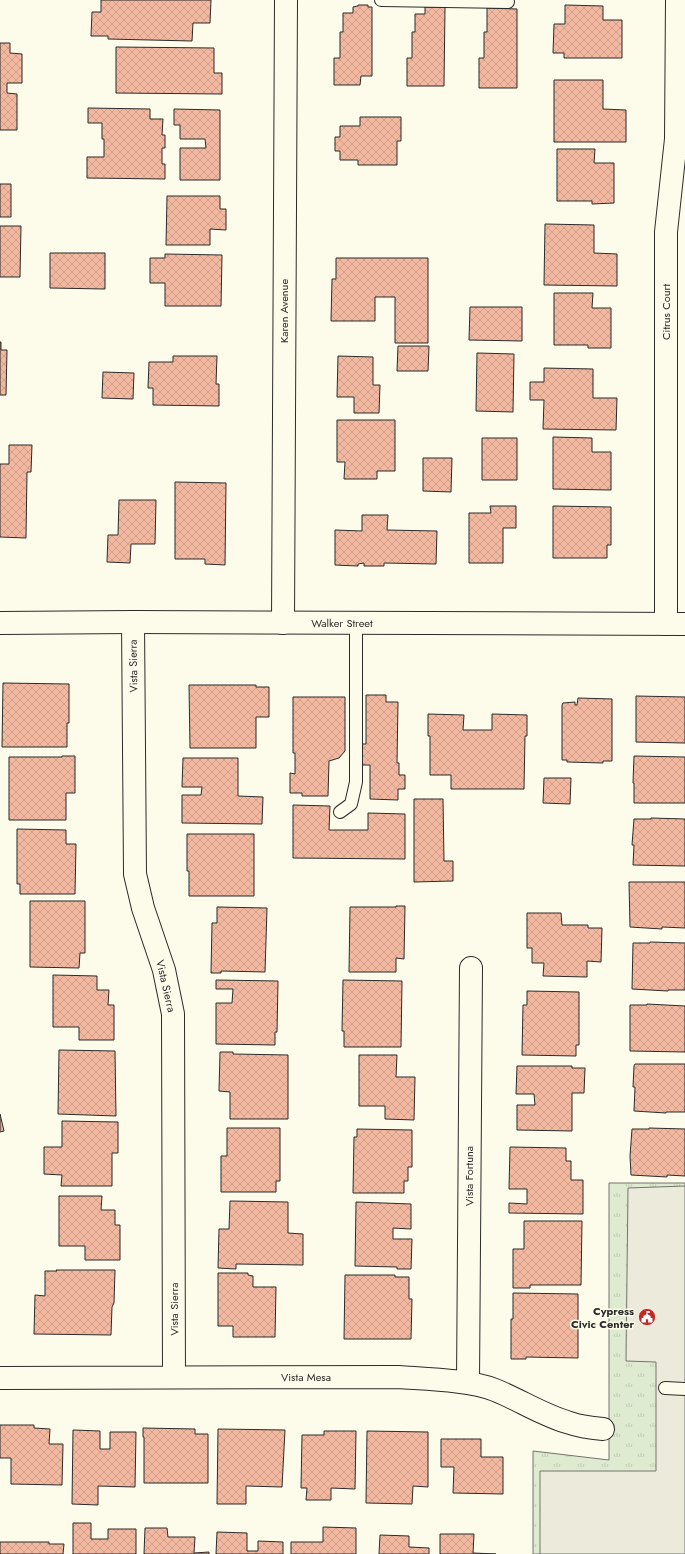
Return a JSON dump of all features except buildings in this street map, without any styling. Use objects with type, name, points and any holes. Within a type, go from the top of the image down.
[{"type":"street","name":"Karen Avenue","points":[[283,623],[286,0]]},
{"type":"street","name":"Citrus Court","points":[[675,624],[666,232],[676,139],[677,0]]},
{"type":"street","name":"Vista Sierra","points":[[133,622],[135,874],[143,908],[164,970],[173,1014],[174,1377]]},
{"type":"street","name":"Walker Street","points":[[0,623],[675,624]]},
{"type":"street","name":"Vista Fortuna","points":[[468,1383],[471,968]]},
{"type":"street","name":"Vista Mesa","points":[[0,1378],[399,1377],[468,1383],[494,1389],[550,1416],[570,1423],[603,1429]]},
{"type":"lane","points":[[381,0],[508,2]]},
{"type":"lane","points":[[340,812],[350,804],[356,782],[356,623]]},
{"type":"lane","points":[[665,1388],[685,1389]]},
{"type":"green space","name":"Cypress Civic Center","points":[[609,1183],[685,1183],[685,1554],[533,1554],[533,1451],[609,1460]]},
{"type":"shaded area","name":"Cypress Civic Center","points":[[685,1186],[685,1554],[540,1554],[540,1471],[656,1471],[656,1362],[626,1361],[628,1188]]},
{"type":"place","name":"Cypress Civic Center","points":[[647,1317]]}]
